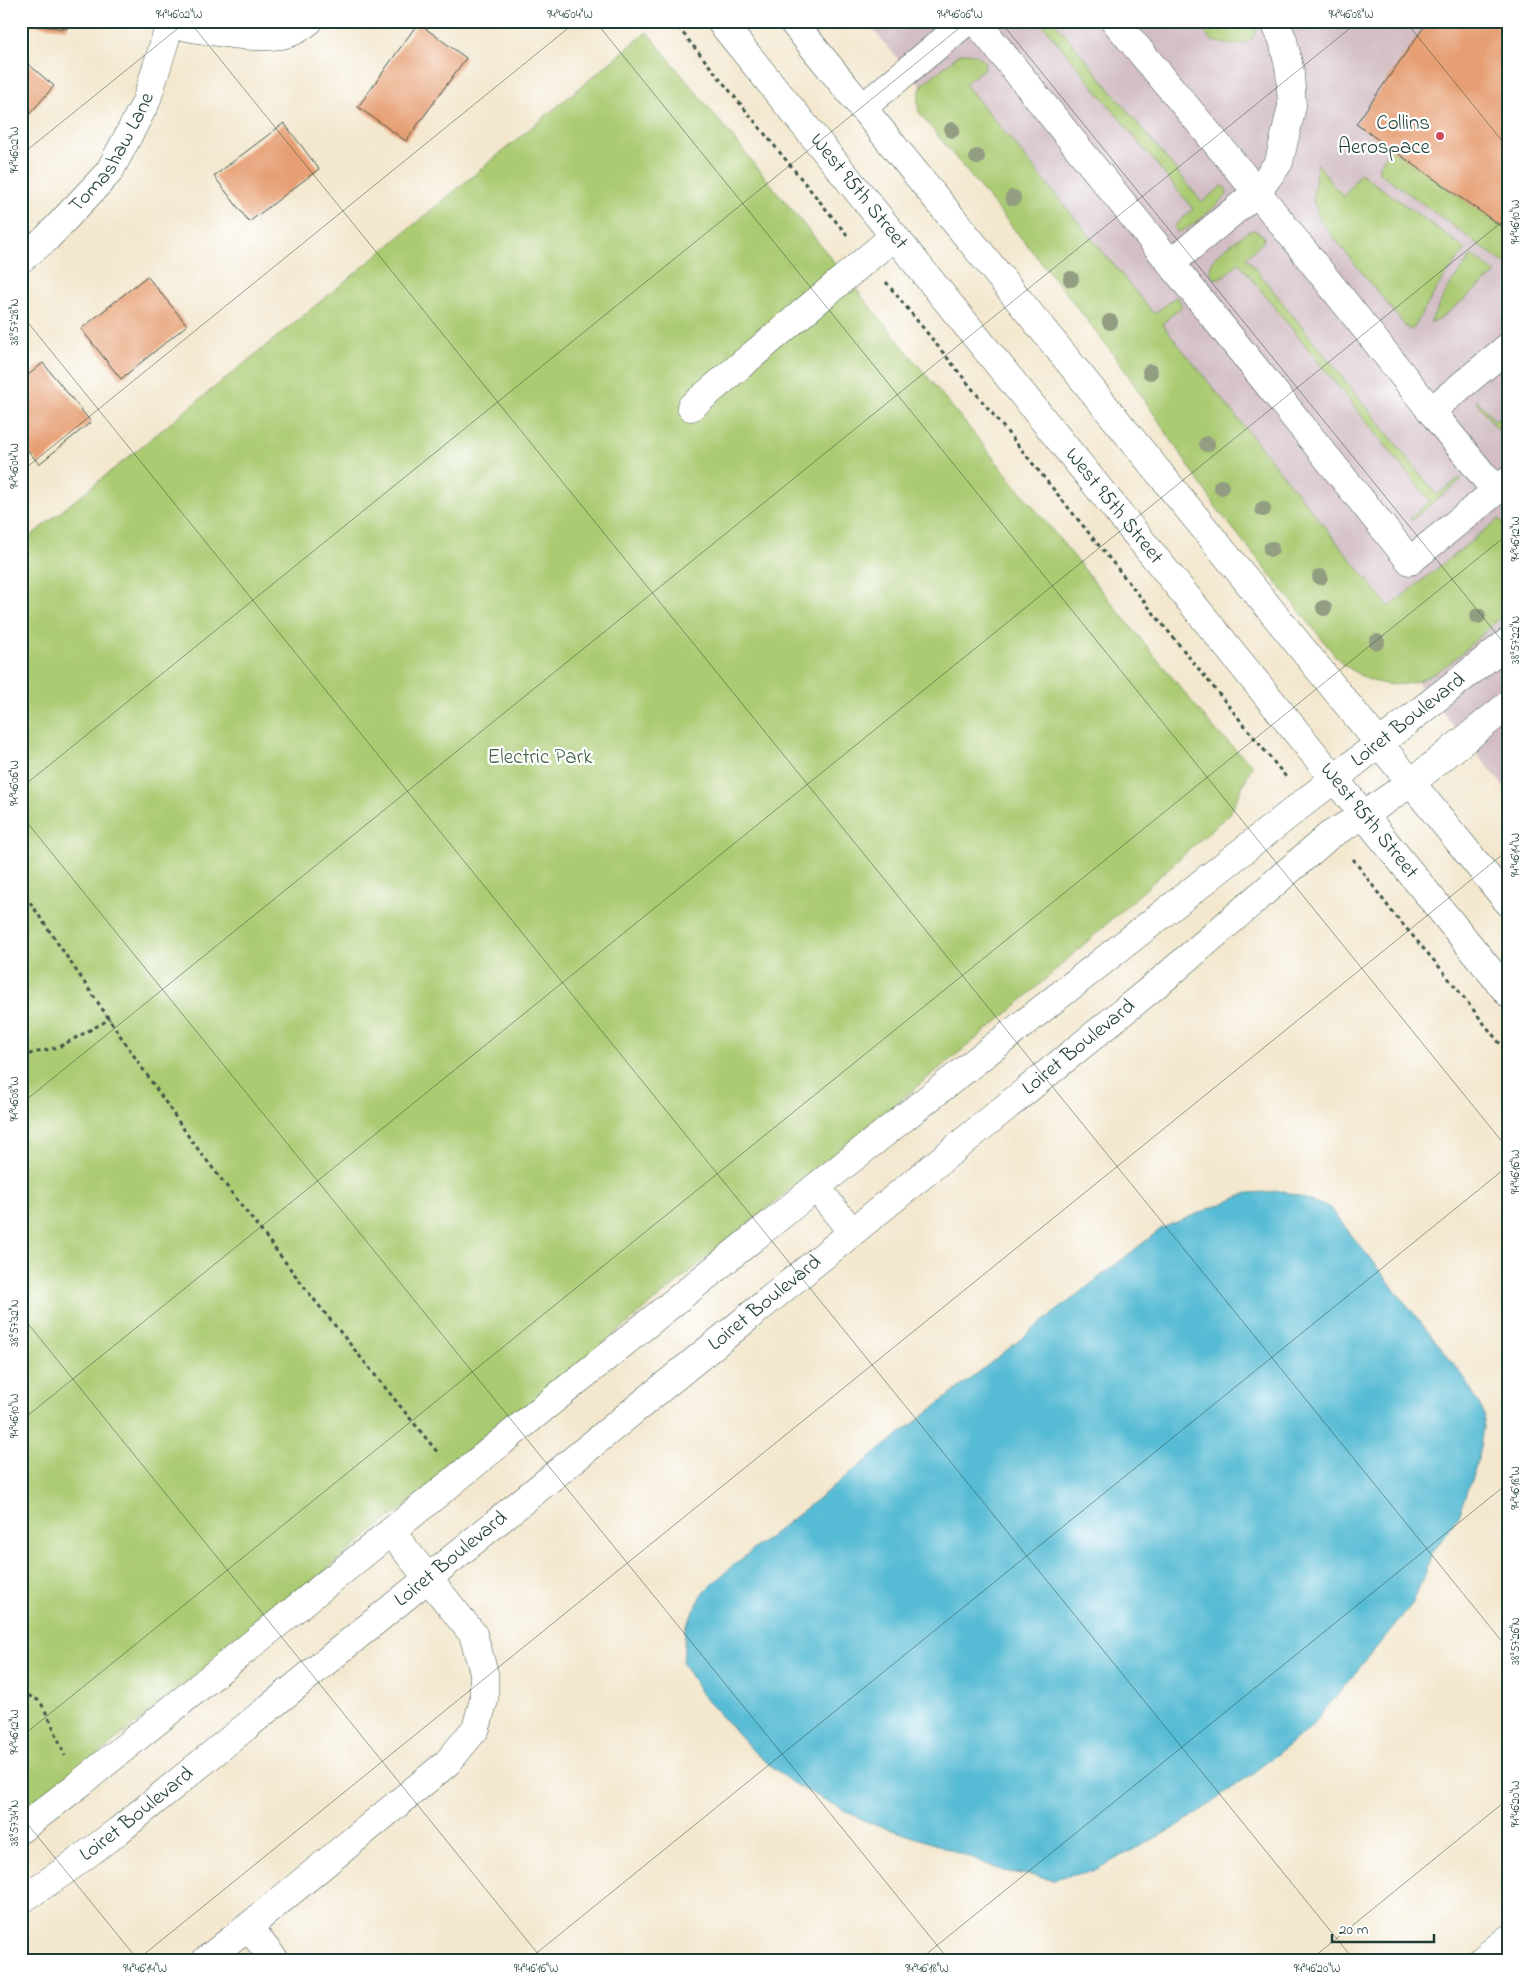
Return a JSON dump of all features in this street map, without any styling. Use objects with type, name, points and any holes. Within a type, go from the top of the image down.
[{"type":"main road","name":"Tomashaw Lane","points":[[21,259],[46,239],[109,172],[146,102],[170,23],[261,36],[282,35],[297,30],[309,21]]},
{"type":"main road","name":"West 95th Street","points":[[720,21],[1508,993]]},
{"type":"main road","points":[[792,21],[1508,902]]},
{"type":"main road","points":[[862,108],[967,21]]},
{"type":"main road","points":[[976,21],[1410,561],[1502,486],[1431,411],[1257,192],[1115,21]]},
{"type":"main road","points":[[1170,263],[1257,192],[1279,162],[1292,106],[1290,72],[1283,40],[1274,21]]},
{"type":"main road","points":[[691,407],[894,236]]},
{"type":"main road","points":[[1431,411],[1508,347]]},
{"type":"main road","name":"Loiret Boulevard","points":[[21,1829],[82,1782],[816,1187],[1508,642]]},
{"type":"main road","name":"Loiret Boulevard","points":[[21,1900],[66,1870],[118,1831],[430,1578],[1168,975],[1330,835],[1364,815],[1412,782],[1508,705]]},
{"type":"main road","points":[[816,1187],[852,1232]]},
{"type":"main road","points":[[206,1960],[447,1763],[476,1728],[484,1700],[484,1673],[473,1634],[430,1578],[391,1532]]},
{"type":"main road","points":[[248,1927],[275,1960]]},
{"type":"main road","points":[[1482,1960],[1508,1939]]},
{"type":"path","points":[[673,21],[1279,766],[1304,803]]},
{"type":"path","points":[[1330,835],[1357,863],[1393,912],[1442,970],[1508,1054]]},
{"type":"path","points":[[21,889],[191,1140],[316,1302],[441,1456]]},
{"type":"path","points":[[21,1056],[59,1047],[110,1019]]},
{"type":"path","points":[[21,1692],[40,1701],[52,1724],[67,1763]]},
{"type":"shaded area","points":[[866,21],[1508,21],[1508,791]]},
{"type":"green space","points":[[1040,21],[1054,21],[1202,202],[1222,186],[1227,190],[1227,195],[1188,228],[1177,232],[1174,226],[1193,209]]},
{"type":"green space","points":[[1195,21],[1253,21],[1257,30],[1253,38],[1243,44],[1226,44],[1212,41]]},
{"type":"green space","name":"Electric Park","points":[[647,32],[1215,730],[1252,765],[1231,812],[1009,1012],[771,1205],[488,1439],[21,1817],[21,544],[336,289]]},
{"type":"green space","points":[[961,53],[980,57],[985,62],[984,68],[965,84],[1154,314],[1176,297],[1179,299],[1182,306],[1162,324],[1389,607],[1499,519],[1508,529],[1508,612],[1444,667],[1426,677],[1407,684],[1387,684],[1365,678],[1342,664],[1218,510],[1120,363],[1066,293],[920,114],[918,99],[923,84]]},
{"type":"green space","points":[[1390,148],[1508,231],[1508,266],[1379,172],[1379,166]]},
{"type":"green space","points":[[1317,162],[1344,197],[1360,173],[1466,249],[1440,283],[1413,329],[1406,327],[1320,221],[1313,200]]},
{"type":"green space","points":[[1254,230],[1264,236],[1263,242],[1246,257],[1437,495],[1461,478],[1460,481],[1413,519],[1410,520],[1430,501],[1239,263],[1221,278],[1214,278],[1210,270],[1216,256],[1248,231]]},
{"type":"green space","points":[[1472,255],[1496,273],[1439,320],[1430,322],[1449,287]]},
{"type":"green space","points":[[1475,400],[1495,421],[1508,410],[1508,422],[1500,428],[1508,438],[1508,443]]},
{"type":"water","points":[[1284,1191],[1330,1208],[1464,1377],[1485,1415],[1478,1460],[1458,1516],[1432,1554],[1413,1603],[1308,1730],[1249,1776],[1182,1824],[1093,1871],[1053,1879],[1003,1871],[941,1846],[865,1821],[792,1783],[756,1754],[702,1695],[683,1663],[685,1628],[703,1593],[731,1567],[1162,1228],[1248,1193]]},
{"type":"building","points":[[21,21],[68,21],[67,29],[21,24]]},
{"type":"building","name":"Collins Aerospace","points":[[1428,21],[1508,21],[1508,231],[1356,124]]},
{"type":"building","points":[[418,23],[466,58],[406,141],[358,107]]},
{"type":"building","points":[[21,58],[54,86],[21,124]]},
{"type":"building","points":[[284,123],[319,169],[249,222],[214,176]]},
{"type":"building","points":[[147,276],[187,325],[121,379],[81,329]]},
{"type":"building","points":[[43,363],[91,422],[39,464],[21,442],[21,381]]},
{"type":"place","name":"Collins Aerospace","points":[[1440,136]]}]
